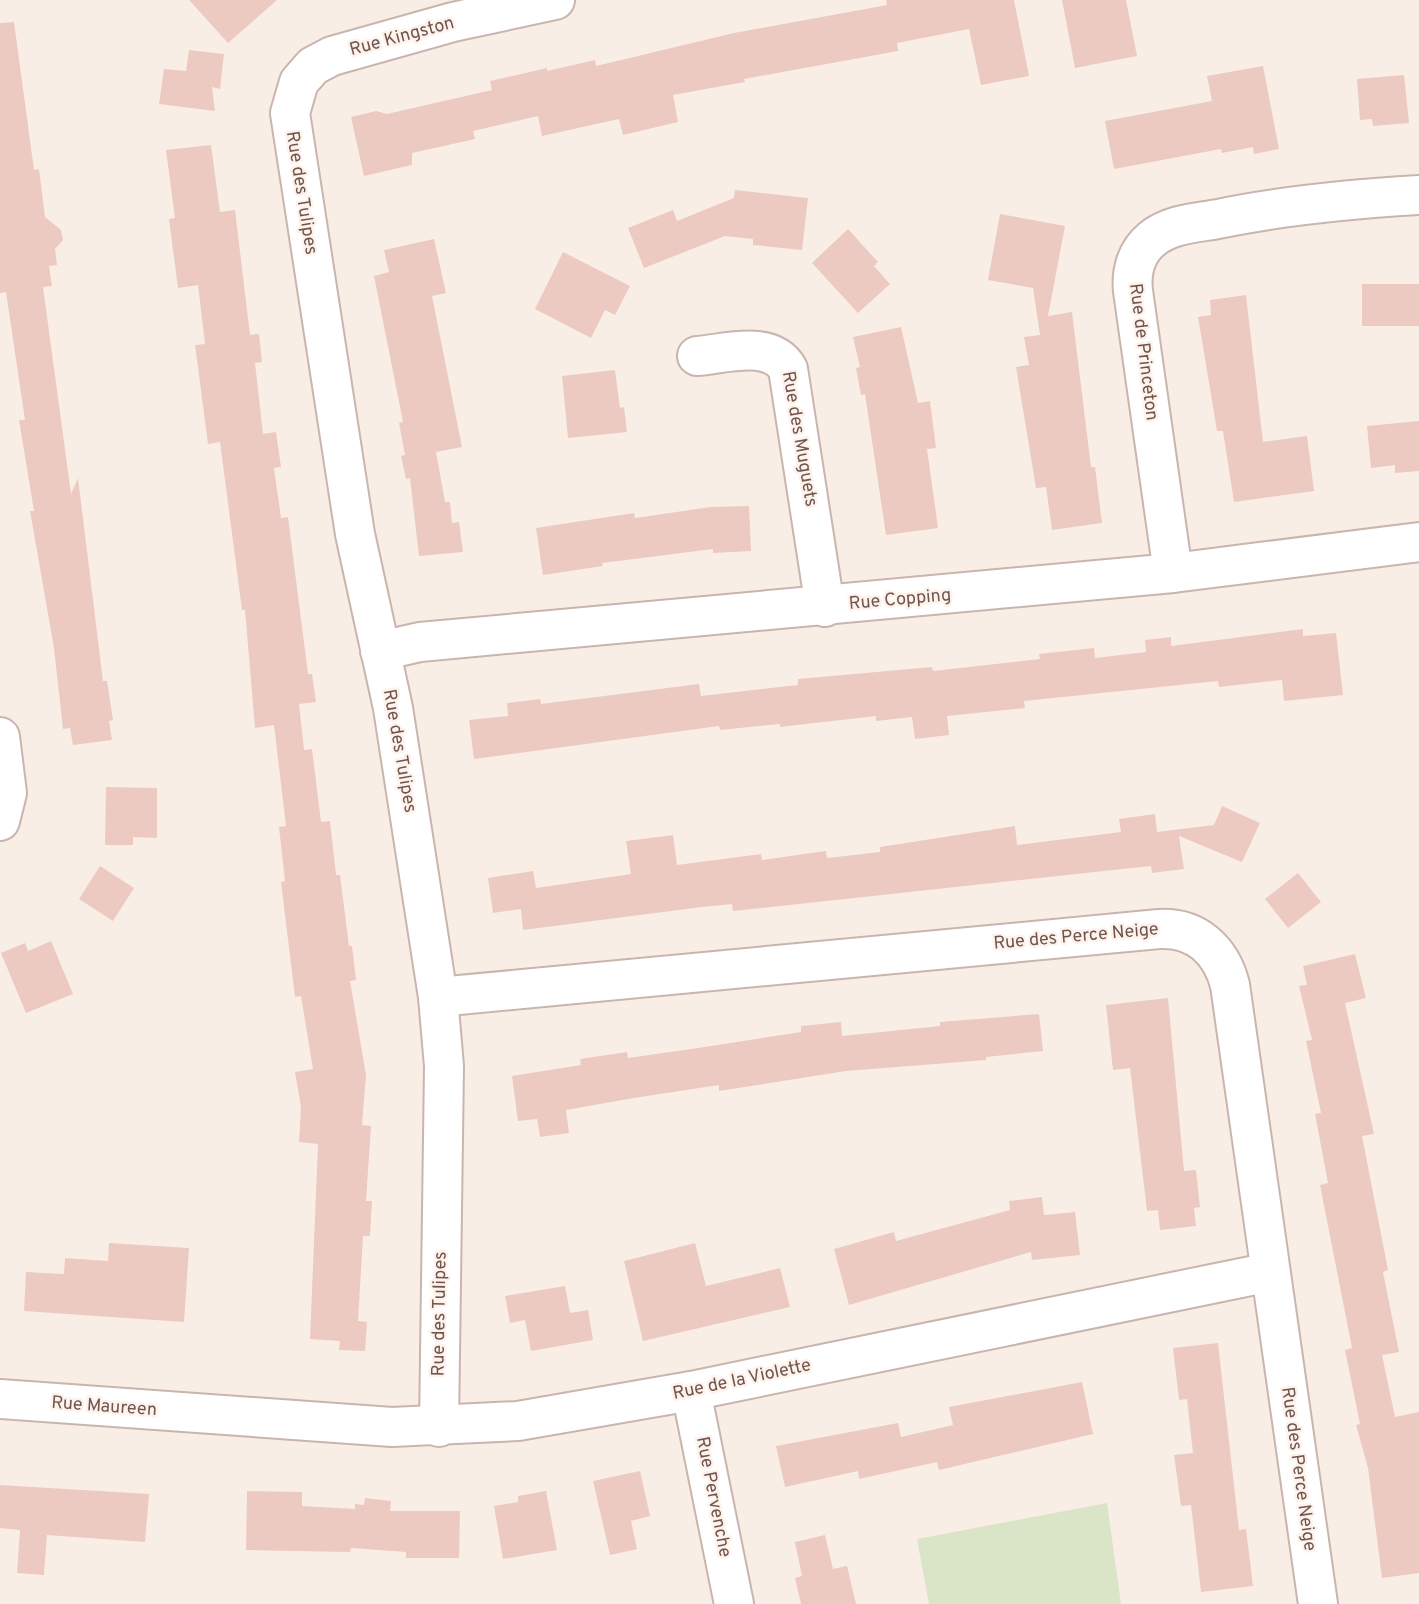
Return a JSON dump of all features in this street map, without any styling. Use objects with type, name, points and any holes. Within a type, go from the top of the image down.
[{"type":"street","name":"Rue Kingston","points":[[299,82],[322,61],[355,48],[453,22],[555,0]]},
{"type":"street","name":"Rue des Tulipes","points":[[299,82],[291,102],[291,124],[355,534],[393,708],[438,997],[444,1066],[439,1427]]},
{"type":"street","name":"Rue de Princeton","points":[[1173,573],[1133,291],[1133,272],[1140,254],[1152,239],[1177,227],[1302,203],[1419,194]]},
{"type":"street","name":"Rue des Muguets","points":[[696,356],[766,351],[779,357],[788,369],[825,607]]},
{"type":"street","name":"Rue Copping","points":[[380,651],[420,642],[825,607],[1173,573],[1419,542]]},
{"type":"street","points":[[0,737],[7,793],[0,821]]},
{"type":"street","name":"Rue des Perce Neige","points":[[438,997],[1159,929],[1192,934],[1217,955],[1230,985],[1318,1604]]},
{"type":"street","name":"Rue de la Violette","points":[[209,1414],[392,1427],[439,1427],[542,1419],[1270,1272]]},
{"type":"street","name":"Rue Pervenche","points":[[691,1391],[734,1604]]},
{"type":"street","name":"Rue Maureen","points":[[0,1399],[209,1414]]},
{"type":"green space","points":[[1107,1503],[1121,1604],[929,1604],[917,1539]]},
{"type":"building","points":[[189,0],[277,0],[228,43]]},
{"type":"building","points":[[886,0],[1014,0],[1029,76],[981,85],[969,29],[897,43],[898,51],[673,95],[678,122],[623,135],[619,119],[542,136],[538,116],[473,131],[475,139],[412,153],[412,165],[364,176],[351,117],[376,111],[387,114],[492,90],[490,81],[547,68],[547,71],[595,60],[596,66],[734,33],[887,5]]},
{"type":"building","points":[[1062,0],[1126,0],[1137,56],[1075,68]]},
{"type":"building","points":[[14,22],[34,170],[39,169],[45,217],[61,230],[63,240],[55,249],[57,265],[49,266],[52,286],[43,287],[71,494],[78,478],[103,681],[107,681],[113,720],[109,721],[112,740],[73,745],[70,728],[63,729],[54,648],[30,511],[34,511],[19,420],[25,420],[6,292],[0,293],[0,23]]},
{"type":"building","points":[[189,50],[224,54],[220,89],[212,87],[215,111],[159,104],[164,69],[186,71]]},
{"type":"building","points":[[1263,66],[1279,149],[1254,154],[1253,147],[1222,153],[1221,149],[1114,169],[1105,121],[1212,101],[1207,76]]},
{"type":"building","points":[[1404,75],[1409,123],[1373,126],[1372,119],[1360,120],[1357,79]]},
{"type":"building","points":[[211,145],[220,212],[235,210],[250,335],[259,334],[262,362],[255,363],[263,434],[276,432],[281,467],[274,468],[281,518],[288,517],[308,674],[312,674],[316,702],[299,704],[304,750],[312,749],[321,822],[330,821],[336,875],[340,875],[349,946],[352,946],[356,980],[350,981],[366,1075],[362,1125],[371,1126],[366,1201],[372,1201],[370,1236],[363,1236],[358,1321],[367,1322],[365,1351],[339,1350],[340,1341],[310,1339],[318,1144],[299,1142],[301,1107],[295,1072],[313,1069],[301,996],[295,997],[281,882],[285,881],[279,827],[286,826],[274,725],[255,728],[245,610],[242,610],[220,442],[208,444],[195,345],[205,344],[198,285],[178,288],[169,219],[175,218],[166,150]]},
{"type":"building","points":[[735,190],[808,198],[802,250],[753,245],[753,239],[725,236],[644,268],[628,228],[673,210],[677,221],[734,198]]},
{"type":"building","points":[[1000,214],[1065,226],[1048,316],[1072,312],[1091,467],[1095,467],[1102,523],[1052,530],[1046,487],[1036,488],[1016,367],[1029,365],[1024,337],[1040,335],[1033,288],[988,280]]},
{"type":"building","points":[[848,229],[878,262],[874,266],[890,284],[858,313],[812,263]]},
{"type":"building","points":[[434,239],[446,293],[432,296],[462,447],[436,452],[445,502],[450,502],[452,523],[459,522],[463,552],[419,556],[410,478],[406,479],[401,456],[405,455],[399,423],[403,422],[374,276],[389,272],[384,250]]},
{"type":"building","points":[[563,252],[630,286],[615,315],[605,310],[591,338],[535,309]]},
{"type":"building","points":[[1362,284],[1419,284],[1419,326],[1362,326]]},
{"type":"building","points":[[1246,295],[1263,442],[1307,436],[1314,491],[1234,502],[1223,431],[1217,431],[1198,317],[1211,315],[1210,300]]},
{"type":"building","points":[[901,327],[918,403],[930,401],[936,448],[927,449],[938,528],[886,535],[865,394],[861,395],[856,368],[860,367],[853,337]]},
{"type":"building","points":[[615,370],[620,408],[624,407],[627,432],[568,438],[562,376]]},
{"type":"building","points":[[1419,421],[1419,471],[1395,473],[1395,465],[1371,468],[1367,426]]},
{"type":"building","points":[[749,506],[751,551],[713,553],[713,549],[602,563],[603,566],[543,575],[536,528],[634,513],[635,518],[711,507]]},
{"type":"building","points":[[1303,629],[1303,636],[1336,633],[1343,695],[1284,701],[1282,680],[1219,687],[1218,681],[1024,701],[1025,708],[947,716],[949,735],[915,739],[912,717],[876,721],[876,716],[780,727],[780,724],[720,730],[719,726],[474,759],[469,720],[508,716],[507,703],[540,699],[541,704],[699,684],[701,696],[798,685],[798,679],[932,667],[933,671],[1040,659],[1039,654],[1094,648],[1095,658],[1146,652],[1145,640],[1171,637],[1171,646]]},
{"type":"building","points":[[106,787],[157,788],[157,838],[133,837],[133,845],[105,845]]},
{"type":"building","points":[[1222,806],[1260,823],[1242,862],[1179,836],[1184,869],[1152,873],[1151,866],[733,911],[732,904],[702,907],[523,930],[521,909],[493,913],[488,878],[533,871],[536,888],[631,874],[626,841],[673,835],[677,865],[761,854],[762,860],[826,851],[827,858],[880,852],[880,847],[1015,826],[1017,845],[1121,832],[1119,819],[1155,814],[1157,832],[1214,825]]},
{"type":"building","points":[[100,866],[134,888],[113,921],[79,899]]},
{"type":"building","points":[[1298,873],[1321,902],[1288,928],[1265,899]]},
{"type":"building","points":[[51,941],[73,994],[26,1013],[1,953],[25,943],[28,951]]},
{"type":"building","points":[[1355,954],[1366,998],[1345,1003],[1374,1134],[1362,1136],[1388,1270],[1383,1272],[1399,1352],[1382,1355],[1395,1417],[1419,1412],[1419,1573],[1382,1578],[1368,1468],[1356,1425],[1360,1424],[1345,1350],[1352,1348],[1320,1185],[1328,1183],[1315,1114],[1321,1113],[1306,1041],[1312,1040],[1299,986],[1307,985],[1303,966]]},
{"type":"building","points":[[1168,998],[1184,1171],[1196,1170],[1200,1207],[1194,1208],[1196,1226],[1160,1230],[1158,1210],[1147,1211],[1130,1068],[1113,1070],[1106,1005]]},
{"type":"building","points":[[1039,1014],[1043,1051],[986,1057],[986,1060],[846,1071],[719,1091],[719,1085],[634,1098],[566,1110],[569,1133],[540,1137],[537,1119],[518,1121],[512,1076],[581,1065],[580,1059],[627,1052],[628,1058],[801,1032],[801,1026],[841,1022],[842,1036],[940,1026],[940,1022]]},
{"type":"building","points":[[1042,1197],[1044,1215],[1075,1212],[1080,1255],[1032,1260],[1031,1252],[849,1305],[834,1249],[894,1232],[896,1241],[1010,1210],[1009,1201]]},
{"type":"building","points":[[109,1243],[189,1248],[184,1322],[24,1311],[26,1272],[64,1274],[65,1258],[108,1261]]},
{"type":"building","points":[[695,1243],[706,1286],[780,1268],[790,1307],[643,1341],[624,1261]]},
{"type":"building","points":[[565,1286],[570,1313],[588,1310],[593,1340],[531,1351],[525,1320],[510,1323],[505,1296]]},
{"type":"building","points":[[1218,1343],[1239,1530],[1246,1529],[1253,1586],[1201,1592],[1191,1505],[1181,1506],[1174,1455],[1193,1453],[1187,1399],[1179,1400],[1173,1348]]},
{"type":"building","points":[[1082,1382],[1093,1434],[939,1470],[937,1462],[859,1479],[858,1471],[785,1487],[776,1446],[898,1423],[901,1437],[953,1425],[949,1407]]},
{"type":"building","points":[[640,1471],[650,1516],[631,1521],[637,1549],[610,1555],[593,1481]]},
{"type":"building","points":[[0,1485],[149,1494],[145,1542],[47,1535],[44,1575],[17,1573],[20,1530],[0,1528]]},
{"type":"building","points":[[247,1491],[302,1492],[302,1506],[355,1509],[355,1504],[364,1505],[365,1498],[391,1501],[390,1511],[460,1511],[459,1558],[406,1558],[406,1552],[351,1548],[350,1552],[246,1550]]},
{"type":"building","points":[[546,1491],[557,1550],[503,1559],[494,1506],[518,1502],[518,1496]]},
{"type":"building","points":[[825,1535],[833,1569],[847,1566],[856,1604],[801,1604],[795,1578],[802,1576],[795,1542]]}]
